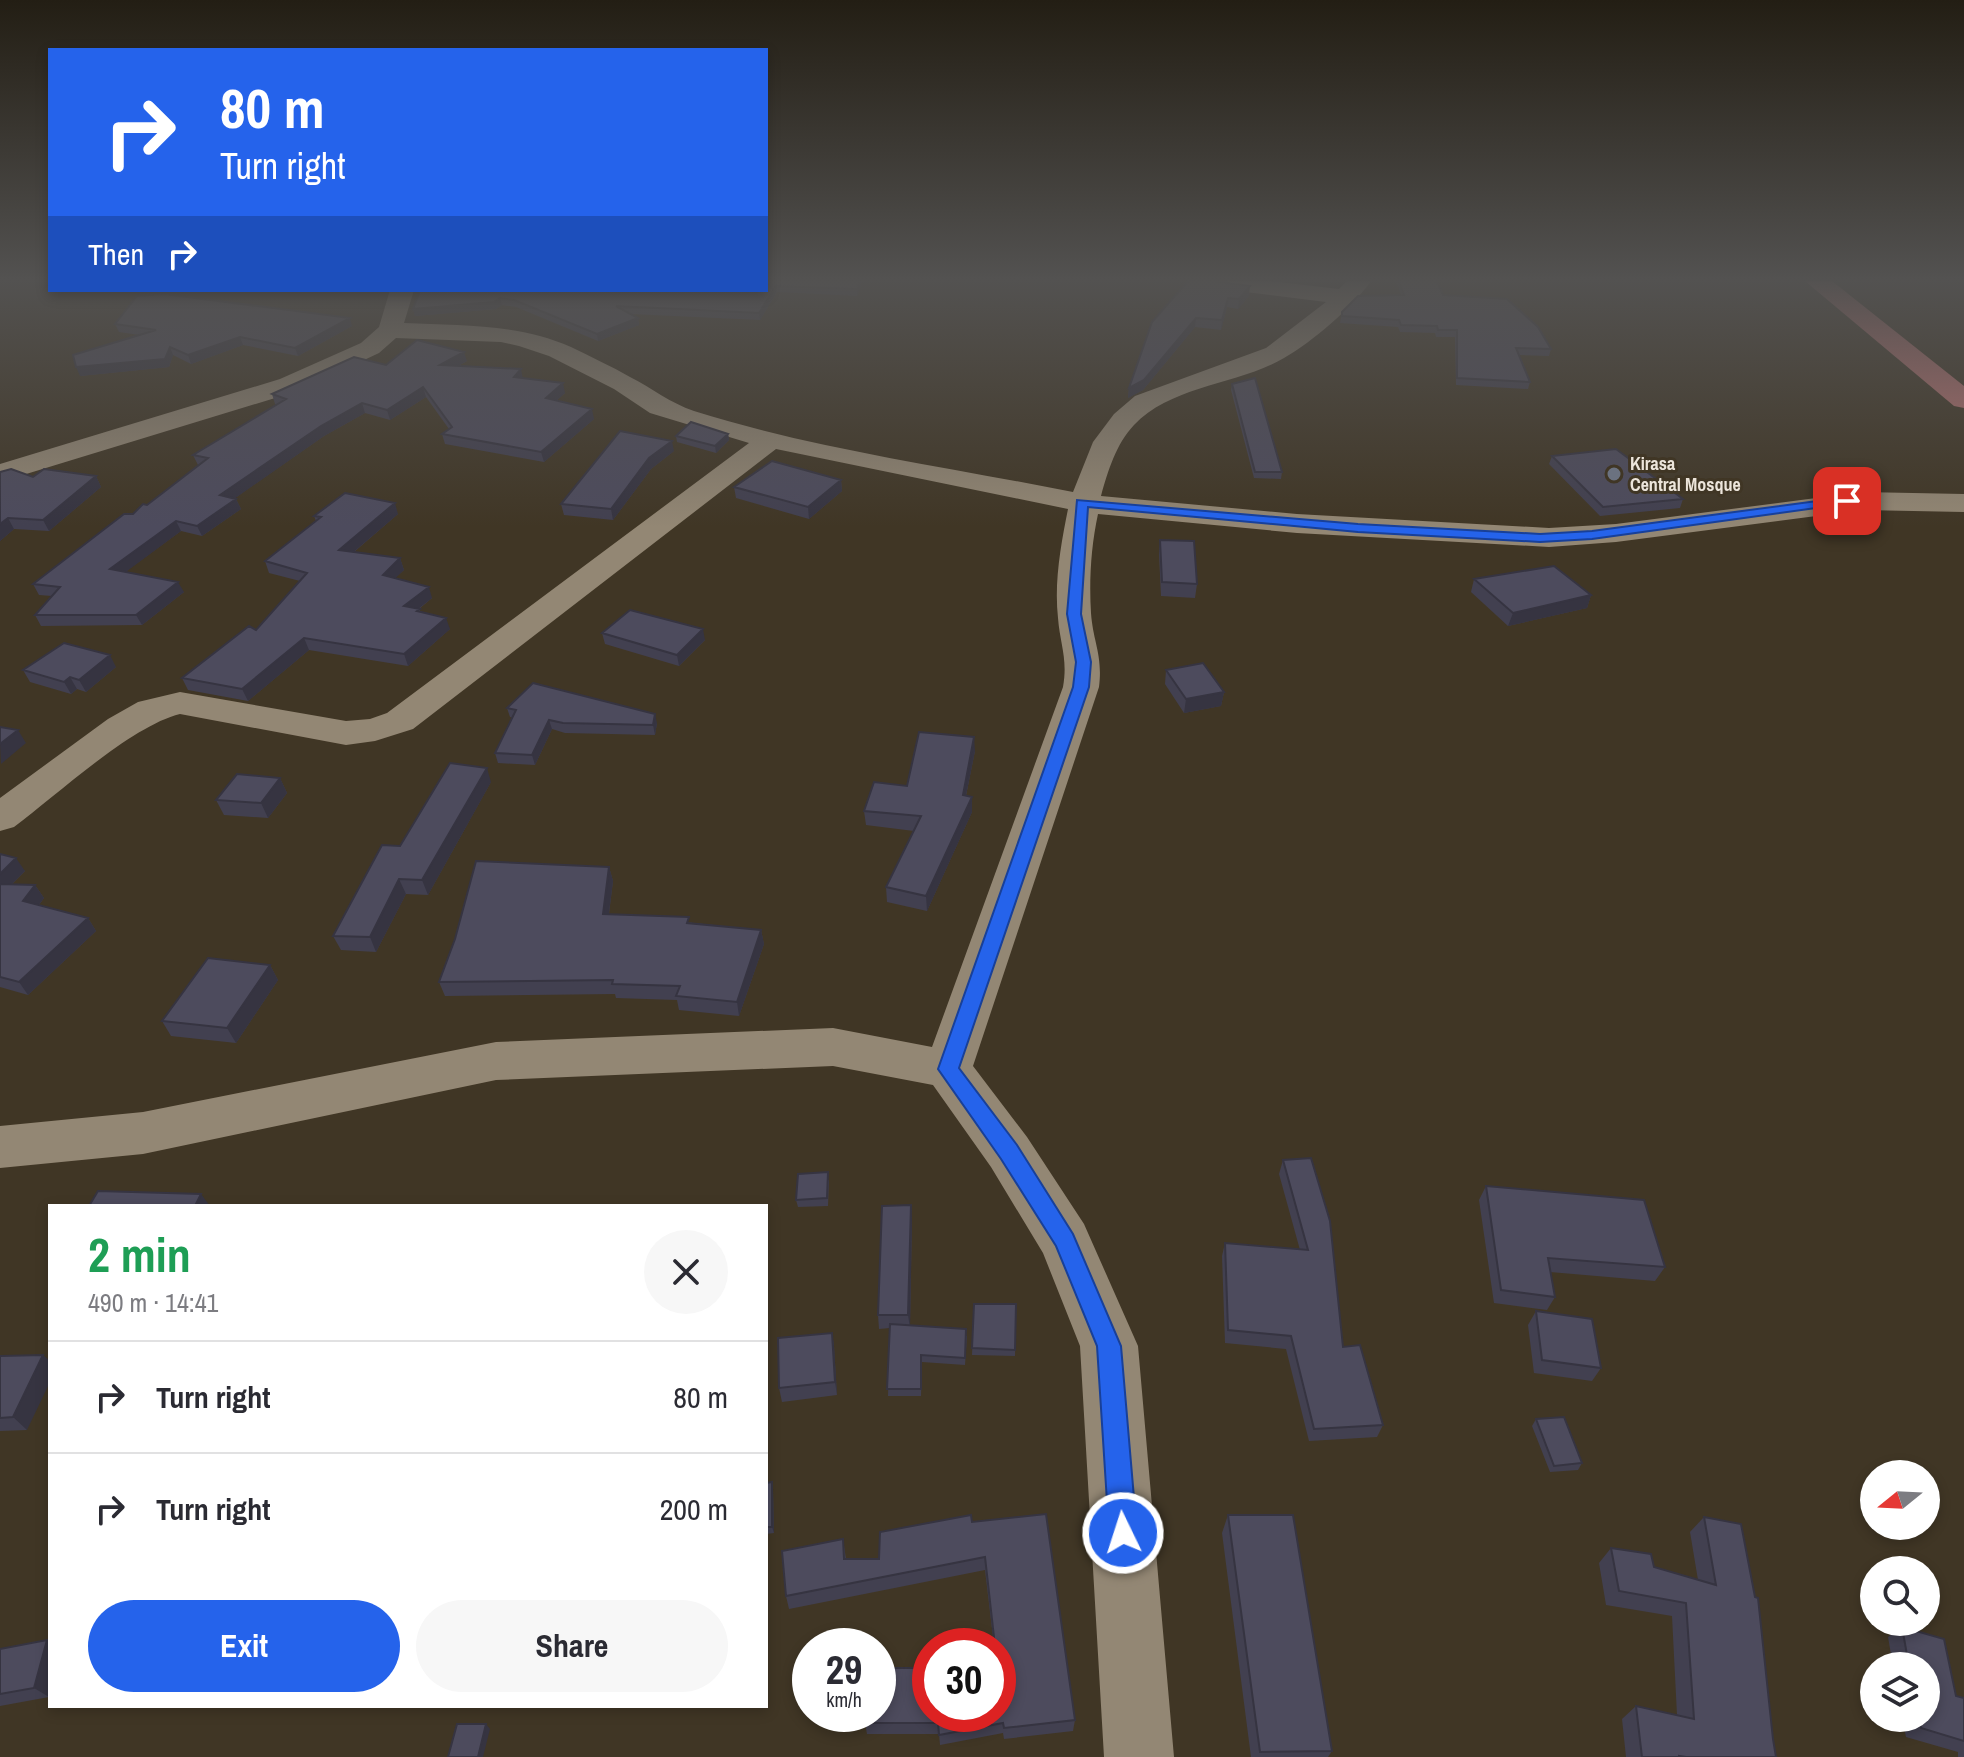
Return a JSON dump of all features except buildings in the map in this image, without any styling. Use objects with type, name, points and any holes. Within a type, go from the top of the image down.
[{"type":"main road","points":[[1918,363],[1964,400]]},
{"type":"street","points":[[0,473],[289,385],[337,363]]},
{"type":"street","points":[[582,363],[623,383],[659,407],[682,416],[771,440],[1082,503],[1358,528],[1540,538],[1592,535],[1825,502],[1918,499],[1964,503]]},
{"type":"street","points":[[948,1069],[1081,687],[1084,662],[1074,614],[1082,503],[1107,443],[1136,407],[1157,396],[1248,363]]},
{"type":"street","points":[[0,818],[121,727],[151,710],[180,703],[346,733],[375,730],[400,721],[771,440]]},
{"type":"street","points":[[0,1147],[143,1133],[496,1061],[833,1047],[948,1069],[1009,1152],[1065,1241],[1109,1346],[1139,1757]]},
{"type":"place","name":"Kirasa Central Mosque","points":[[1614,474]]},
{"type":"route","points":[[1123,1533],[1109,1346],[1065,1241],[1009,1152],[948,1069],[1081,687],[1084,662],[1074,614],[1082,503],[1358,528],[1540,538],[1592,535],[1847,501]]}]
